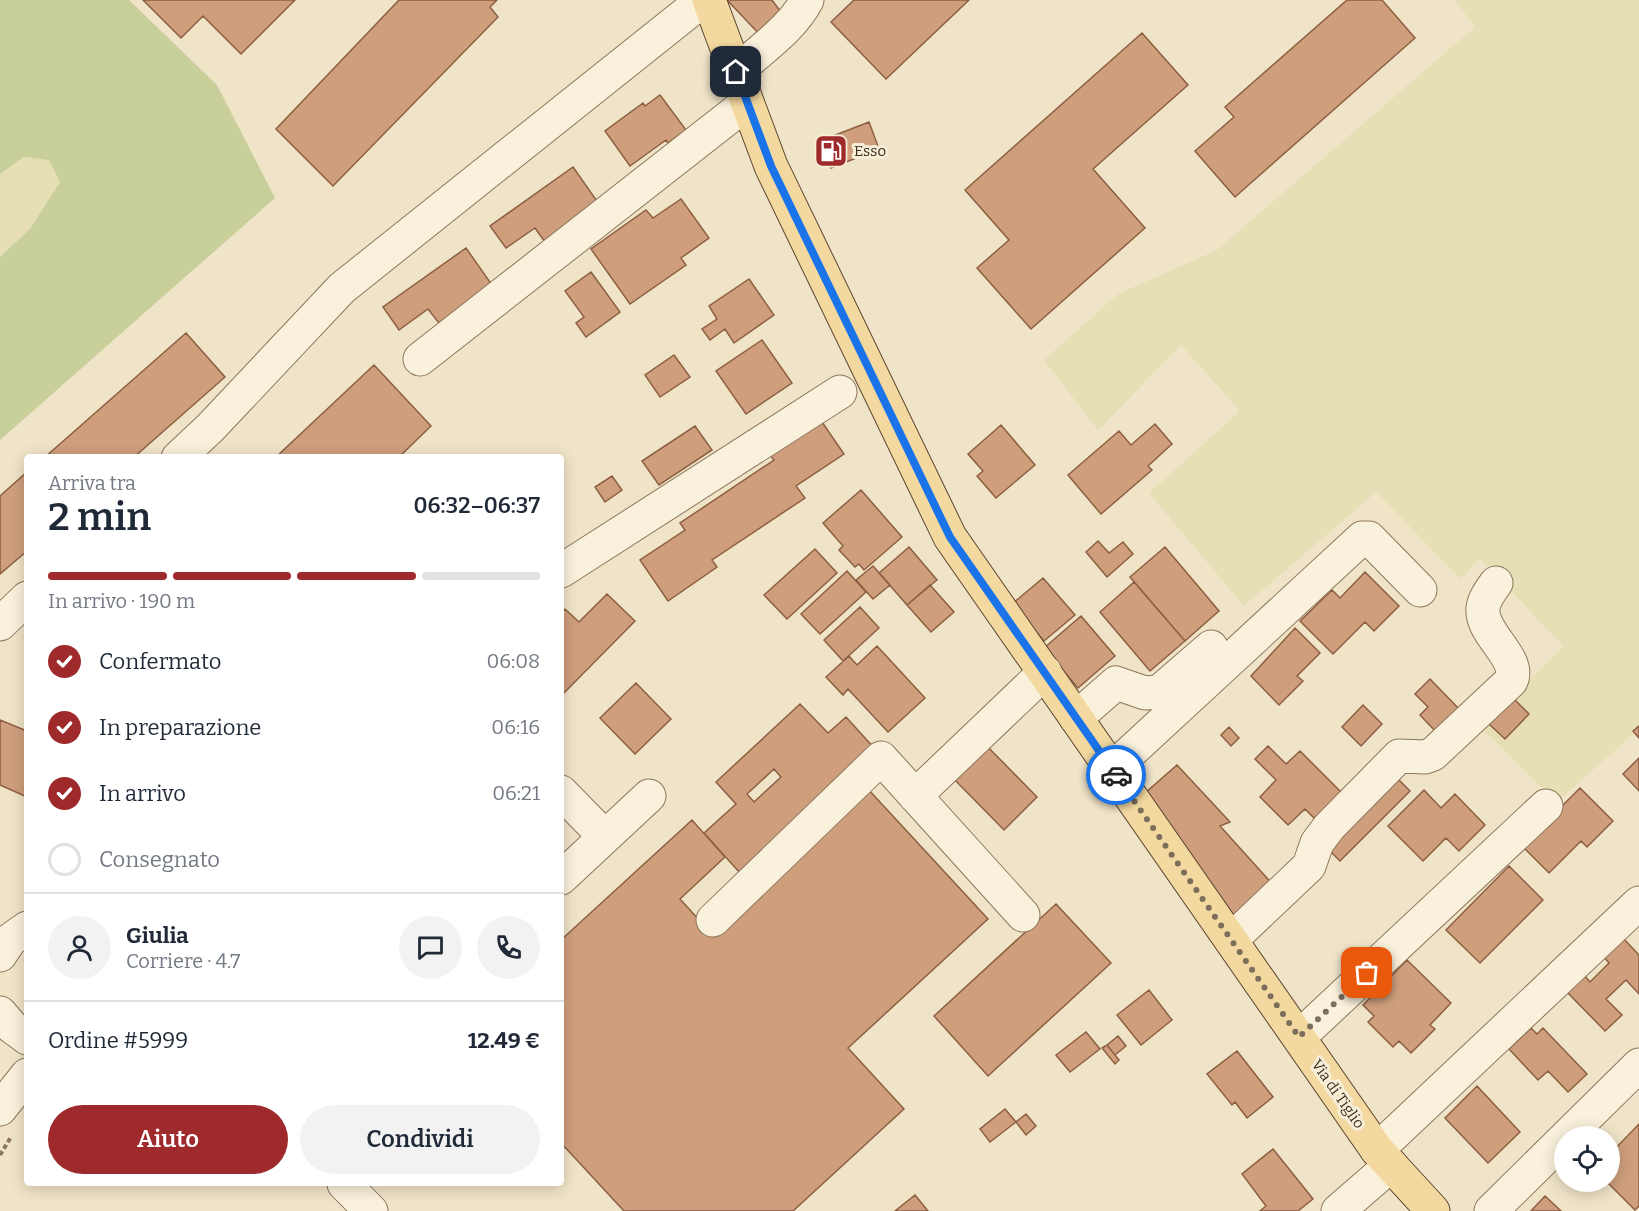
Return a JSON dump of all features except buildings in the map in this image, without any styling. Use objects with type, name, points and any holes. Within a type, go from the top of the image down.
[{"type":"main road","name":"Via di Tiglio","points":[[709,0],[771,166],[950,537],[1384,1158],[1433,1211]]},
{"type":"street","points":[[182,454],[210,428],[342,288],[703,0]]},
{"type":"street","points":[[736,72],[801,12],[807,0]]},
{"type":"street","points":[[420,359],[747,103]]},
{"type":"street","points":[[564,569],[840,392]]},
{"type":"street","points":[[1112,770],[1362,538],[1369,538],[1420,590]]},
{"type":"street","points":[[1231,940],[1308,866],[1317,843],[1329,827],[1399,756],[1425,757],[1433,754],[1511,681],[1512,667],[1485,622],[1483,609],[1496,583]]},
{"type":"street","points":[[0,624],[24,601]]},
{"type":"street","points":[[1076,718],[1116,683],[1145,693],[1159,692],[1241,620]]},
{"type":"street","points":[[915,796],[1045,672]]},
{"type":"street","points":[[713,920],[881,758],[1023,915]]},
{"type":"street","points":[[564,795],[605,837]]},
{"type":"street","points":[[564,875],[649,795]]},
{"type":"street","points":[[1299,1037],[1546,806]]},
{"type":"street","points":[[1354,1206],[1384,1158],[1639,903]]},
{"type":"street","points":[[0,917],[24,919]]},
{"type":"street","points":[[0,955],[10,940],[24,930]]},
{"type":"street","points":[[0,1013],[12,1027],[24,1036]]},
{"type":"street","points":[[1577,1126],[1639,1065]]},
{"type":"street","points":[[0,1109],[24,1079]]},
{"type":"street","points":[[1608,1126],[1639,1096]]},
{"type":"street","points":[[1491,1211],[1554,1149]]},
{"type":"street","points":[[1521,1211],[1554,1178]]},
{"type":"street","points":[[346,1186],[371,1211]]},
{"type":"shaded area","points":[[1455,0],[1639,0],[1639,729],[1557,802],[1482,729],[1563,646],[1480,558],[1461,579],[1376,492],[1244,606],[1149,493],[1240,411],[1181,345],[1098,430],[1044,360],[1118,294],[1217,250],[1475,27]]},
{"type":"shaded area","points":[[24,157],[49,160],[60,182],[30,229],[0,257],[0,174]]},
{"type":"green space","points":[[0,0],[129,0],[217,85],[275,198],[0,440],[0,257],[30,229],[60,182],[49,160],[24,157],[0,174]]},
{"type":"way so far","points":[[1116,775],[1299,1037],[1367,973]]},
{"type":"place","name":"Esso","points":[[831,151]]},
{"type":"route","points":[[736,72],[771,166],[950,537],[1116,775]]}]
